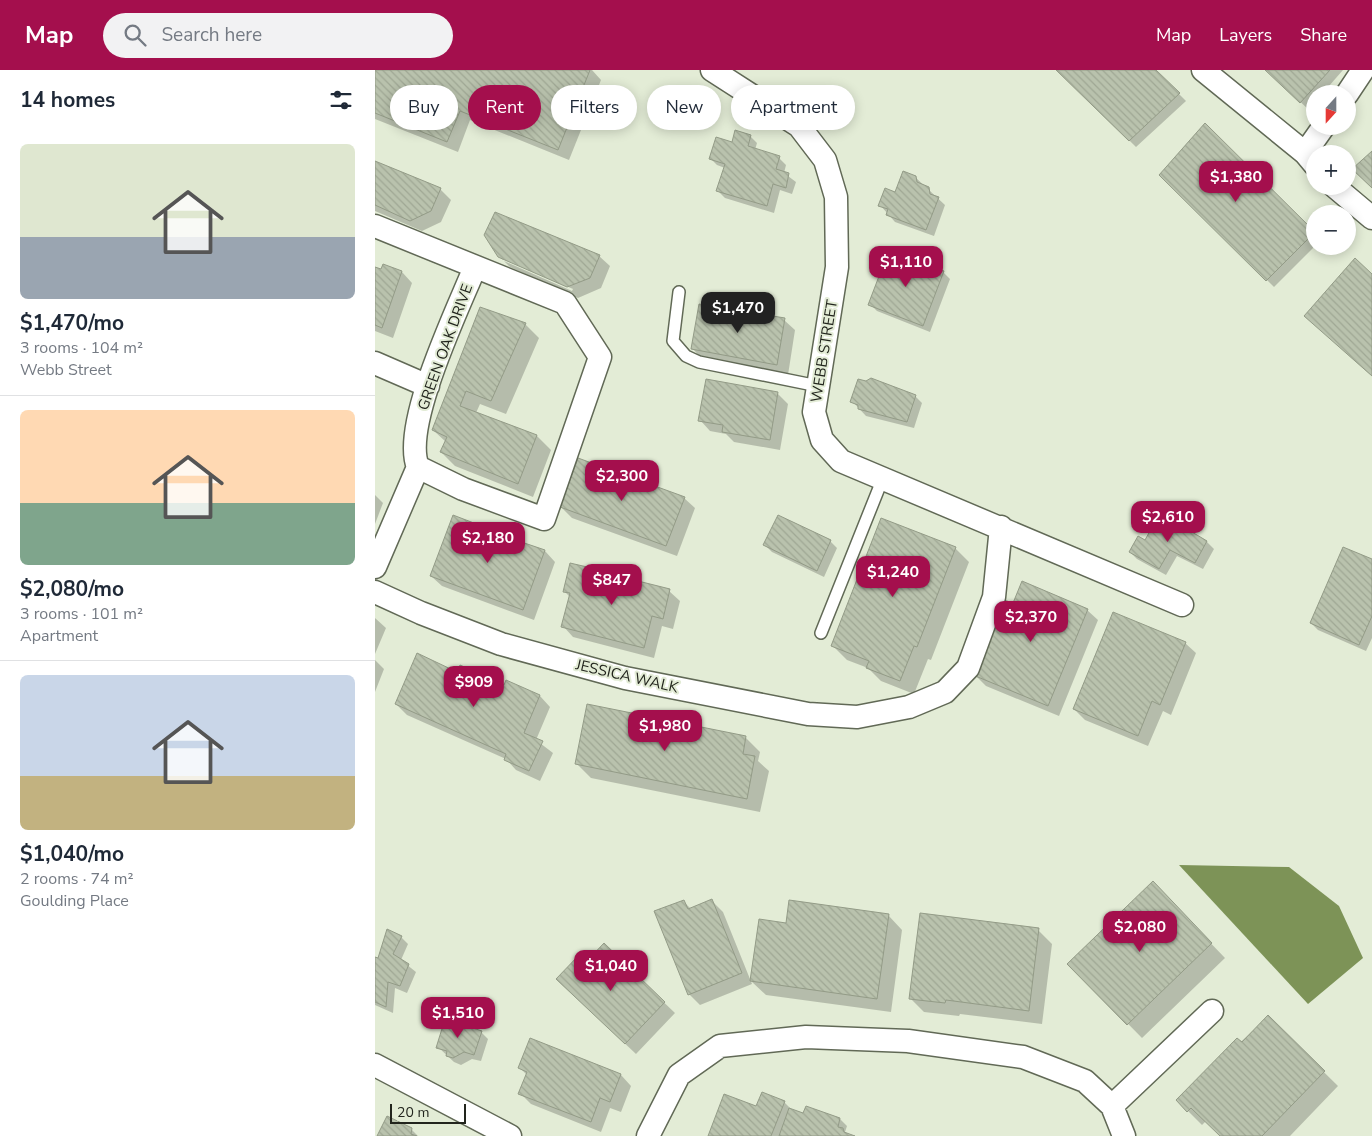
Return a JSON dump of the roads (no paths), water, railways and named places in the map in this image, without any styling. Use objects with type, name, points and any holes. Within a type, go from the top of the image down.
[{"type":"street","name":"WEBB STREET","points":[[712,70],[799,126],[825,160],[836,197],[837,267],[814,412],[822,440],[841,461],[1182,605]]},
{"type":"street","points":[[1203,70],[1306,156]]},
{"type":"street","points":[[1353,85],[1363,70]]},
{"type":"street","points":[[1345,195],[1372,218]]},
{"type":"street","name":"GREEN OAK DRIVE","points":[[375,226],[565,303],[600,357],[544,519],[463,489],[418,467],[414,450],[416,432],[428,386],[475,267]]},
{"type":"street","points":[[375,363],[428,386]]},
{"type":"street","points":[[375,567],[418,467]]},
{"type":"street","name":"JESSICA WALK","points":[[375,592],[421,613],[501,644],[625,678],[808,714],[857,716],[909,707],[945,692],[969,668],[994,596],[1001,527]]},
{"type":"street","points":[[1112,1106],[1212,1011]]},
{"type":"street","points":[[648,1136],[679,1075],[720,1046],[806,1037],[908,1041],[1023,1057],[1085,1081],[1112,1106],[1124,1136]]},
{"type":"street","points":[[375,1065],[510,1136]]},
{"type":"lane","points":[[679,292],[673,341],[686,356],[719,368],[818,386]]},
{"type":"lane","points":[[821,632],[883,478]]}]
